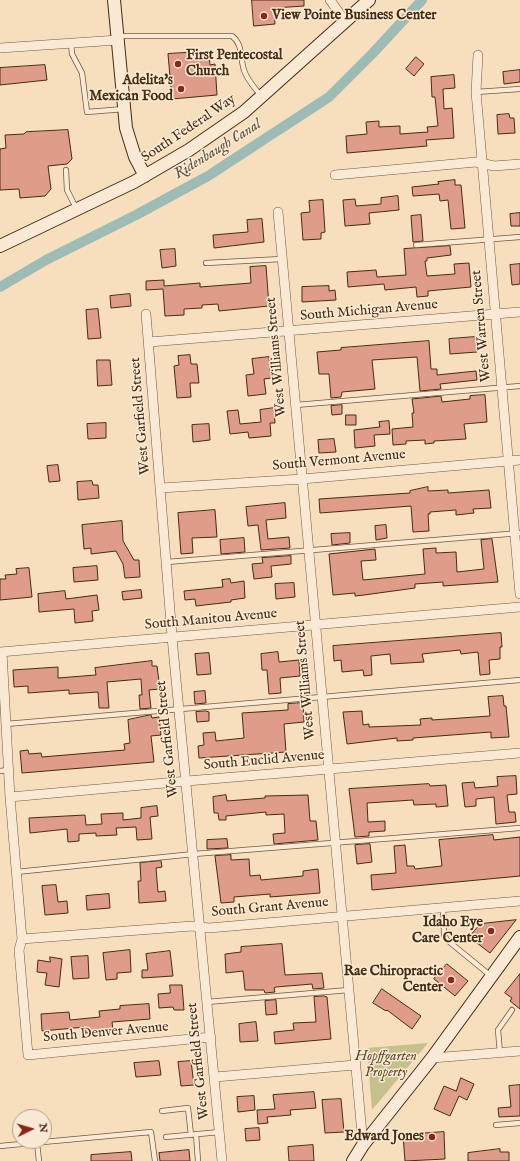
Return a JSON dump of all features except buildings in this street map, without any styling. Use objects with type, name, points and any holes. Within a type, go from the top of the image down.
[{"type":"street","points":[[114,0],[124,109],[129,142],[146,176]]},
{"type":"street","points":[[330,0],[345,21]]},
{"type":"street","name":"South Federal Way","points":[[0,246],[146,176],[189,150],[244,112],[369,0]]},
{"type":"street","points":[[0,48],[118,38]]},
{"type":"street","name":"West Warren Street","points":[[478,55],[476,92],[508,461],[517,534],[520,594]]},
{"type":"street","points":[[335,175],[476,162],[494,166],[520,164]]},
{"type":"street","name":"West Williams Street","points":[[278,212],[363,1145]]},
{"type":"street","name":"South Michigan Avenue","points":[[149,342],[289,332],[520,312]]},
{"type":"street","name":"West Garfield Street","points":[[146,314],[172,638],[194,854],[222,1161]]},
{"type":"street","name":"South Vermont Avenue","points":[[161,488],[302,479],[520,460]]},
{"type":"street","name":"South Manitou Avenue","points":[[1,652],[520,608]]},
{"type":"street","points":[[1,652],[6,724],[4,770],[10,797],[22,939]]},
{"type":"street","name":"South Euclid Avenue","points":[[10,797],[520,753]]},
{"type":"street","name":"South Grant Avenue","points":[[22,939],[192,926],[209,928],[520,901]]},
{"type":"street","points":[[353,1161],[363,1145],[432,1058],[520,938]]},
{"type":"street","name":"South Denver Avenue","points":[[22,939],[19,950],[28,1054],[211,1037]]},
{"type":"street","points":[[432,1058],[520,1051]]},
{"type":"street","points":[[215,1077],[355,1065]]},
{"type":"lane","points":[[118,38],[232,36],[237,39],[240,46],[244,70],[261,96]]},
{"type":"lane","points":[[71,42],[72,54],[82,73],[87,112],[124,109]]},
{"type":"lane","points":[[476,92],[520,89]]},
{"type":"lane","points":[[66,170],[67,190],[77,209]]},
{"type":"lane","points":[[416,245],[520,237]]},
{"type":"lane","points":[[206,263],[282,259]]},
{"type":"lane","points":[[296,405],[520,386]]},
{"type":"lane","points":[[167,562],[517,534]]},
{"type":"lane","points":[[6,724],[520,680]]},
{"type":"lane","points":[[16,872],[194,854],[520,828]]},
{"type":"lane","points":[[443,908],[444,935],[447,940],[492,976]]},
{"type":"lane","points":[[207,1002],[349,990]]},
{"type":"lane","points":[[500,1052],[498,1030],[512,1010]]},
{"type":"lane","points":[[162,1111],[188,1108],[190,1135]]},
{"type":"lane","points":[[496,1125],[520,1123]]},
{"type":"lane","points":[[52,1142],[151,1132],[155,1161]]},
{"type":"lane","points":[[166,1137],[220,1132]]},
{"type":"lane","points":[[196,1134],[198,1161]]},
{"type":"lane","points":[[0,1146],[12,1145]]},
{"type":"lane","points":[[38,1149],[39,1161]]},
{"type":"green space","name":"Hopffgarten Property","points":[[428,1043],[372,1110],[367,1048]]},
{"type":"waterway","name":"Ridenbaugh Canal","points":[[0,287],[46,260],[136,215],[208,176],[329,97],[373,53],[422,0]]},
{"type":"place","name":"View Pointe Business Center","points":[[264,16]]},
{"type":"place","name":"First Pentecostal Church","points":[[178,64]]},
{"type":"place","name":"Adelita's Mexican Food","points":[[181,89]]},
{"type":"place","name":"Idaho Eye Care Center","points":[[491,931]]},
{"type":"place","name":"Rae Chiropractic Center","points":[[451,980]]},
{"type":"place","name":"Edward Jones","points":[[432,1137]]}]
